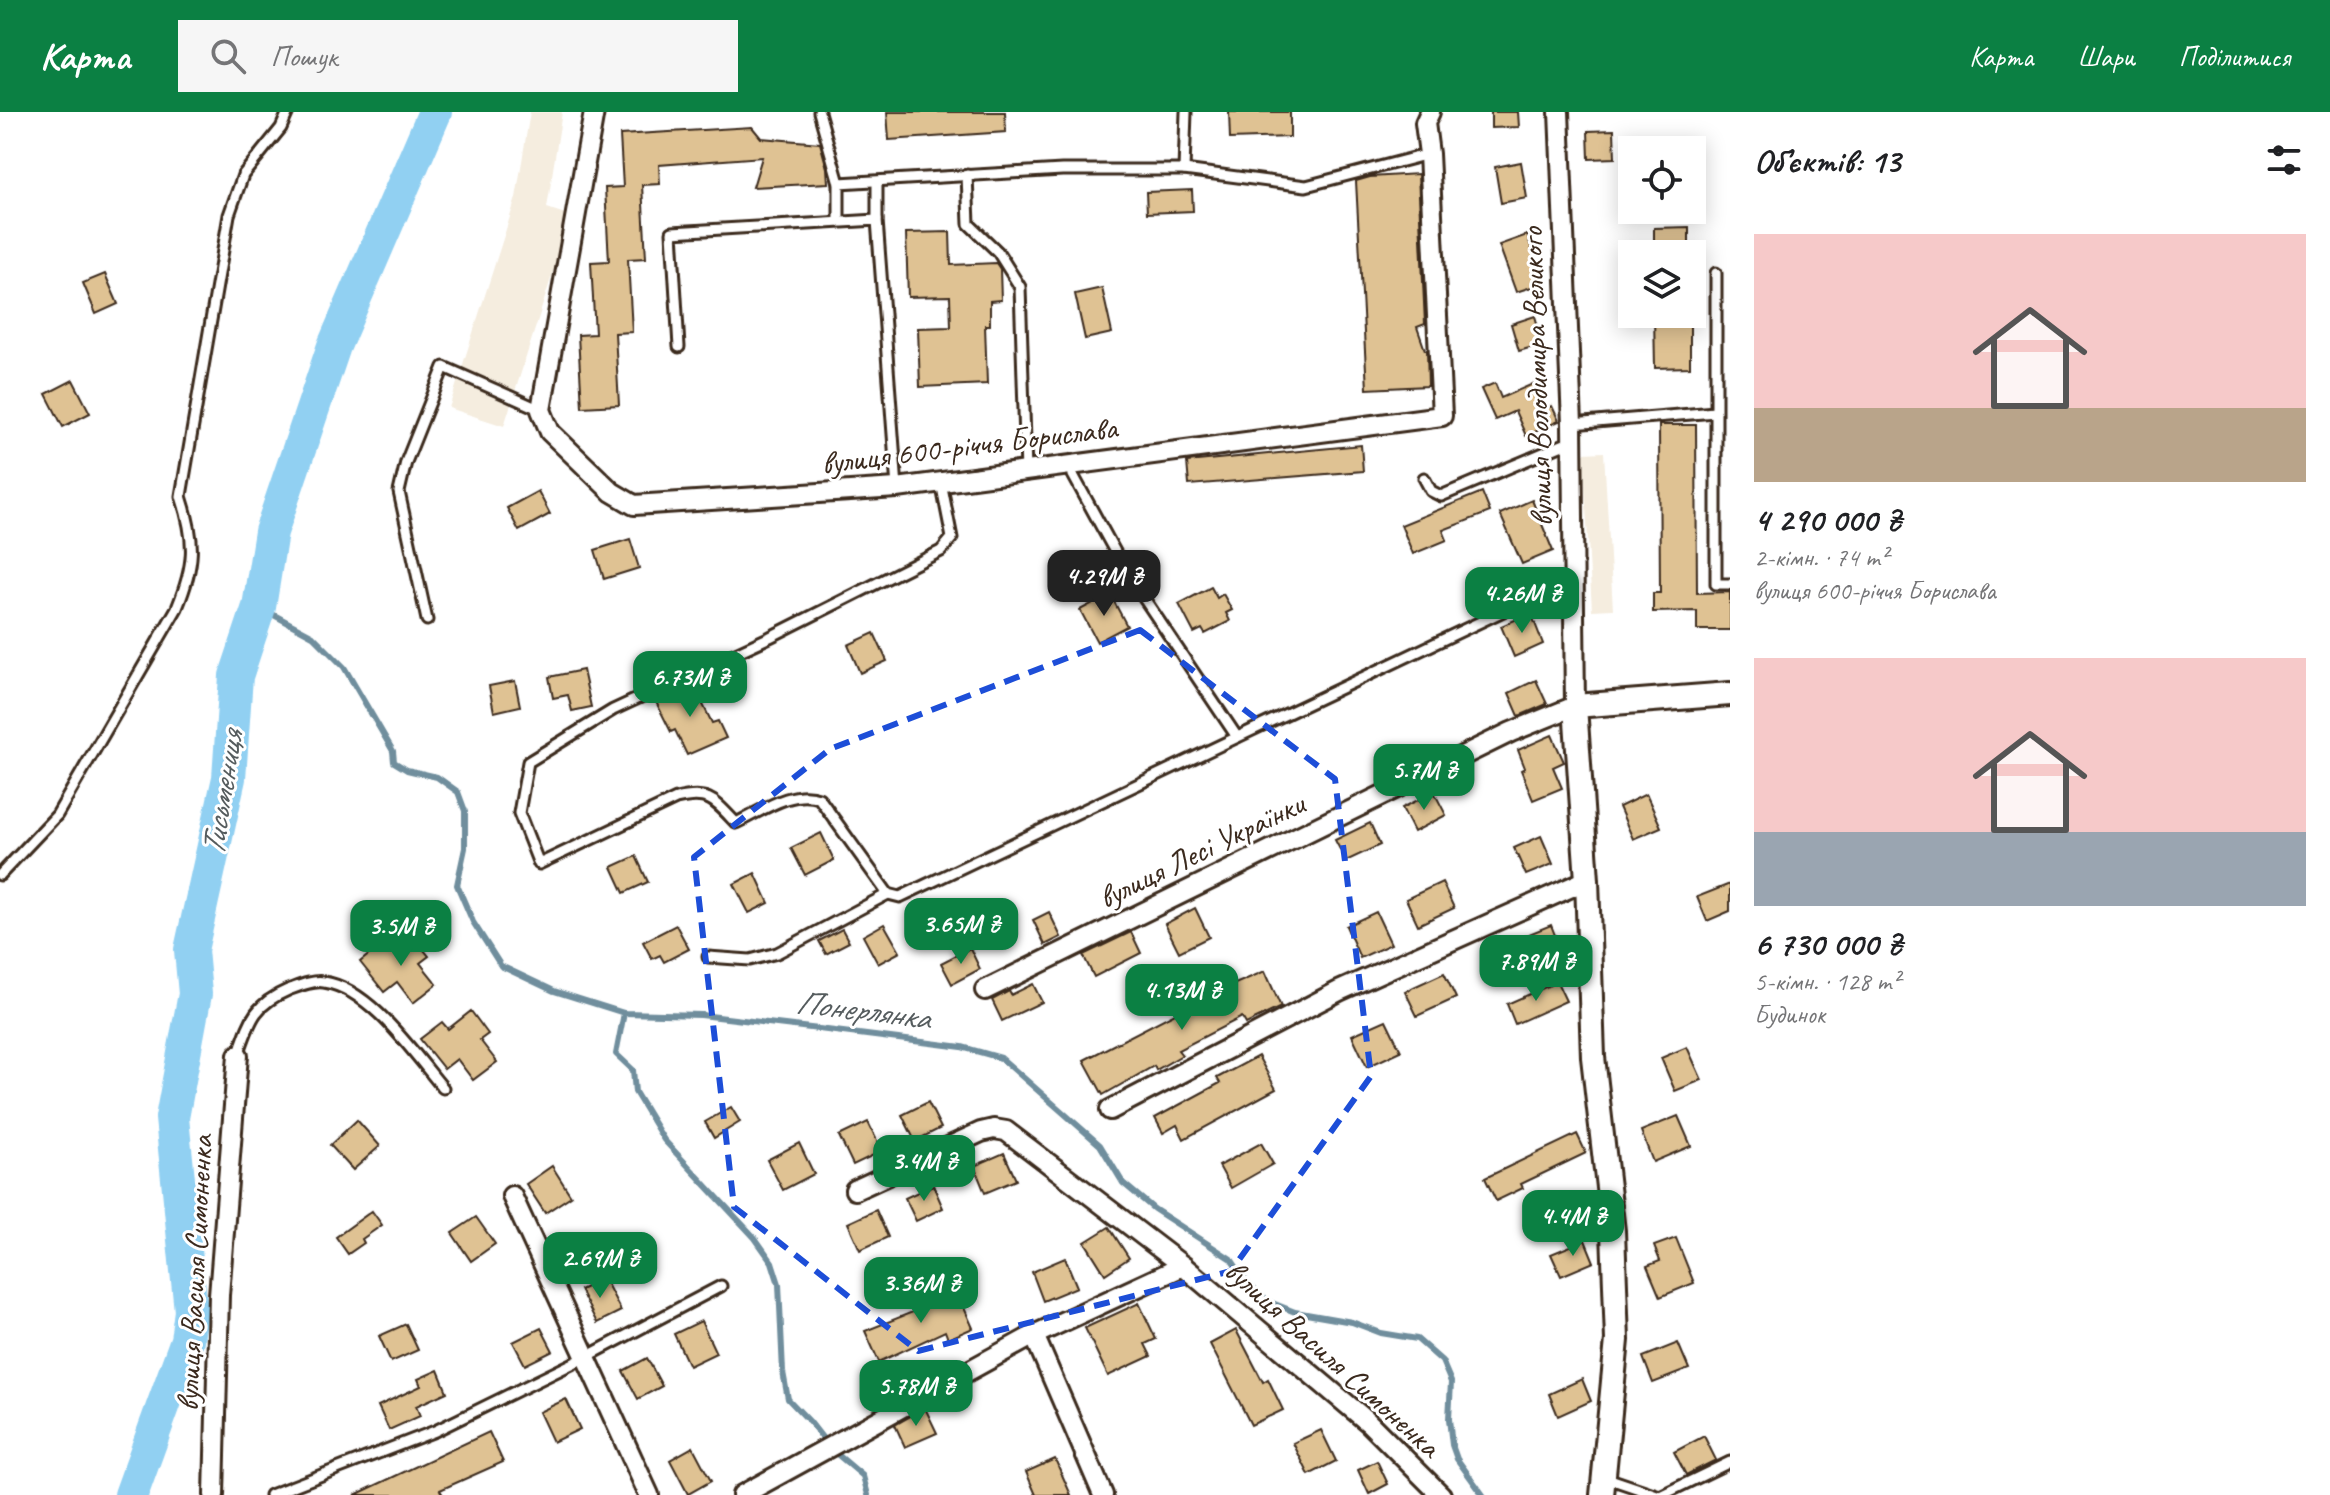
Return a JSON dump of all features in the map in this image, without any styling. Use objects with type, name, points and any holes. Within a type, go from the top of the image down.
[{"type":"street","points":[[541,410],[594,112]]},
{"type":"street","name":"вулиця 600-річчя Борислава","points":[[541,410],[550,432],[612,492],[634,505],[897,488],[1442,416],[1425,123],[1430,112]]},
{"type":"street","name":"вулиця Володимира Великого","points":[[1559,112],[1572,432],[1575,706],[1587,880],[1593,1057],[1613,1231],[1617,1340],[1603,1488]]},
{"type":"street","points":[[1575,706],[1730,694]]},
{"type":"street","name":"вулиця Лесі Українки","points":[[985,990],[1511,732],[1575,706]]},
{"type":"street","points":[[1110,1110],[1339,991],[1587,880]]},
{"type":"street","name":"вулиця Василя Симоненка","points":[[214,1495],[219,1295],[238,1055]]},
{"type":"street","name":"вулиця Василя Симоненка","points":[[855,1190],[981,1132],[994,1129],[1006,1131],[1183,1266],[1368,1422],[1441,1495]]},
{"type":"street","points":[[512,1196],[649,1495]]},
{"type":"street","name":"вулиця Василя Симоненка","points":[[742,1495],[1034,1335],[1183,1266]]},
{"type":"street","points":[[1034,1335],[1103,1495]]},
{"type":"lane","points":[[0,875],[57,815],[177,608],[188,580],[193,555],[192,536],[181,496],[229,215],[243,175],[281,128],[288,112]]},
{"type":"lane","points":[[819,112],[839,183],[839,221]]},
{"type":"lane","points":[[1184,170],[1186,112]]},
{"type":"lane","points":[[839,183],[1062,170],[1184,170],[1306,186],[1429,154]]},
{"type":"lane","points":[[967,175],[969,224],[998,252],[1020,287],[1026,472]]},
{"type":"lane","points":[[877,182],[877,220],[897,488]]},
{"type":"lane","points":[[679,347],[672,232],[877,220]]},
{"type":"lane","points":[[1716,273],[1716,584],[1730,584]]},
{"type":"lane","points":[[427,620],[399,492],[406,462],[444,367],[541,410]]},
{"type":"lane","points":[[1424,478],[1431,491],[1441,496],[1572,432],[1715,412]]},
{"type":"lane","points":[[1072,464],[1073,475],[1125,570],[1237,737]]},
{"type":"lane","points":[[941,482],[952,538],[941,551],[770,637],[613,710],[528,762],[519,813],[539,864],[676,799],[707,796],[736,823],[795,795],[810,795],[819,798],[888,894],[900,897],[1573,578]]},
{"type":"lane","points":[[708,957],[750,960],[777,953],[888,894]]},
{"type":"lane","points":[[238,1055],[251,1018],[258,1008],[270,998],[302,984],[322,981],[360,999],[381,1016],[443,1088]]},
{"type":"lane","points":[[270,1495],[435,1431],[721,1286]]},
{"type":"lane","points":[[1603,1488],[1660,1495],[1730,1462]]},
{"type":"highlighted area","points":[[1140,630],[1335,779],[1371,1076],[1231,1271],[918,1351],[734,1207],[694,857],[830,749]]},
{"type":"shaded area","points":[[530,112],[562,112],[547,208],[571,216],[504,426],[449,408],[516,198]]},
{"type":"shaded area","points":[[1604,452],[1613,609],[1592,610],[1583,453]]},
{"type":"building","points":[[887,112],[1005,112],[1006,132],[889,140]]},
{"type":"building","points":[[1229,112],[1290,112],[1290,137],[1230,139]]},
{"type":"building","points":[[1491,112],[1518,112],[1519,127],[1491,128]]},
{"type":"building","points":[[752,127],[761,138],[820,143],[828,183],[753,187],[762,157],[659,165],[660,184],[642,185],[646,258],[628,259],[632,332],[615,333],[619,405],[582,407],[578,335],[595,334],[591,262],[609,261],[605,188],[623,187],[620,135]]},
{"type":"building","points":[[1614,130],[1615,158],[1589,159],[1588,131]]},
{"type":"building","points":[[1521,162],[1527,198],[1501,203],[1495,167]]},
{"type":"building","points":[[1418,174],[1425,324],[1417,327],[1427,350],[1428,386],[1367,389],[1356,181],[1370,177]]},
{"type":"building","points":[[1192,190],[1193,211],[1147,213],[1146,192]]},
{"type":"building","points":[[1689,227],[1689,240],[1654,240],[1654,228]]},
{"type":"building","points":[[950,232],[951,265],[996,263],[1000,269],[1001,300],[990,301],[990,325],[985,325],[987,384],[920,387],[918,328],[951,327],[950,296],[908,297],[906,233]]},
{"type":"building","points":[[1527,235],[1544,283],[1516,292],[1499,245]]},
{"type":"building","points":[[105,274],[118,304],[96,314],[83,283]]},
{"type":"building","points":[[1102,288],[1112,333],[1085,339],[1075,294]]},
{"type":"building","points":[[1535,316],[1543,344],[1519,351],[1511,324]]},
{"type":"building","points":[[1654,328],[1690,328],[1690,367],[1655,368]]},
{"type":"building","points":[[73,380],[90,413],[63,427],[46,394]]},
{"type":"building","points":[[1495,383],[1501,398],[1535,383],[1546,408],[1552,406],[1559,421],[1526,436],[1515,411],[1495,420],[1481,389]]},
{"type":"building","points":[[1659,425],[1696,425],[1697,593],[1730,592],[1730,630],[1697,630],[1697,611],[1653,612],[1653,593],[1660,593]]},
{"type":"building","points":[[1361,445],[1363,471],[1189,485],[1187,462]]},
{"type":"building","points":[[538,491],[550,514],[519,531],[507,508]]},
{"type":"building","points":[[1482,492],[1490,512],[1443,530],[1447,540],[1413,554],[1401,525]]},
{"type":"building","points":[[1532,500],[1553,551],[1522,564],[1500,514]]},
{"type":"building","points":[[630,539],[639,568],[604,579],[595,550]]},
{"type":"building","points":[[1211,587],[1217,598],[1223,594],[1232,610],[1226,613],[1230,621],[1205,634],[1202,629],[1194,633],[1179,604]]},
{"type":"building","points":[[1110,594],[1127,626],[1097,642],[1080,610]]},
{"type":"building","points":[[1531,613],[1543,644],[1514,657],[1501,626]]},
{"type":"building","points":[[874,633],[887,661],[860,673],[848,645]]},
{"type":"building","points":[[583,670],[591,707],[572,711],[568,695],[553,698],[549,677]]},
{"type":"building","points":[[1536,680],[1547,704],[1519,716],[1509,693]]},
{"type":"building","points":[[515,681],[520,706],[494,712],[489,686]]},
{"type":"building","points":[[692,682],[712,723],[718,721],[726,738],[687,755],[655,700]]},
{"type":"building","points":[[1552,735],[1564,762],[1553,767],[1562,788],[1533,800],[1521,770],[1525,768],[1518,750]]},
{"type":"building","points":[[1434,792],[1446,815],[1414,832],[1402,808]]},
{"type":"building","points":[[1646,794],[1661,827],[1633,839],[1619,807]]},
{"type":"building","points":[[1370,823],[1380,845],[1346,861],[1335,840]]},
{"type":"building","points":[[821,833],[834,860],[805,875],[791,848]]},
{"type":"building","points":[[1541,836],[1553,864],[1526,875],[1514,848]]},
{"type":"building","points":[[636,856],[648,882],[624,893],[612,867]]},
{"type":"building","points":[[755,873],[769,903],[749,913],[734,884]]},
{"type":"building","points":[[1442,882],[1454,908],[1418,925],[1406,899]]},
{"type":"building","points":[[1730,884],[1730,911],[1707,921],[1697,897]]},
{"type":"building","points":[[1195,908],[1209,937],[1179,952],[1165,924]]},
{"type":"building","points":[[1049,912],[1061,937],[1045,945],[1033,920]]},
{"type":"building","points":[[1376,912],[1391,944],[1360,958],[1346,926]]},
{"type":"building","points":[[884,924],[900,952],[878,964],[863,936]]},
{"type":"building","points":[[676,925],[689,949],[664,962],[660,955],[652,959],[643,942]]},
{"type":"building","points":[[1551,925],[1562,953],[1535,964],[1524,936]]},
{"type":"building","points":[[842,929],[849,942],[826,954],[819,941]]},
{"type":"building","points":[[1131,932],[1141,953],[1094,977],[1083,955]]},
{"type":"building","points":[[411,934],[429,956],[420,963],[437,984],[413,1003],[397,982],[384,992],[360,962],[382,944],[389,952]]},
{"type":"building","points":[[970,948],[980,969],[952,984],[941,963]]},
{"type":"building","points":[[1265,971],[1281,1007],[1246,1024],[1242,1017],[1178,1050],[1182,1055],[1156,1070],[1154,1066],[1103,1095],[1084,1060],[1214,993]]},
{"type":"building","points":[[1444,973],[1456,998],[1417,1016],[1405,991]]},
{"type":"building","points":[[1557,982],[1566,1001],[1515,1024],[1507,1004]]},
{"type":"building","points":[[1033,984],[1042,1002],[1002,1021],[992,1000]]},
{"type":"building","points":[[471,1011],[488,1034],[480,1040],[497,1062],[473,1080],[457,1059],[444,1069],[420,1039],[442,1022],[448,1029]]},
{"type":"building","points":[[1386,1020],[1401,1051],[1367,1067],[1352,1035]]},
{"type":"building","points":[[1687,1047],[1702,1080],[1675,1091],[1661,1058]]},
{"type":"building","points":[[1258,1056],[1276,1089],[1184,1139],[1177,1125],[1163,1133],[1155,1118],[1220,1083],[1217,1078]]},
{"type":"building","points":[[928,1102],[941,1128],[915,1141],[902,1115]]},
{"type":"building","points":[[731,1107],[740,1122],[714,1138],[705,1122]]},
{"type":"building","points":[[1678,1116],[1691,1146],[1653,1162],[1641,1131]]},
{"type":"building","points":[[357,1120],[380,1146],[353,1170],[330,1145]]},
{"type":"building","points":[[868,1122],[882,1151],[853,1165],[839,1136]]},
{"type":"building","points":[[1577,1134],[1586,1153],[1521,1184],[1523,1188],[1496,1201],[1485,1178]]},
{"type":"building","points":[[799,1143],[814,1174],[783,1190],[767,1160]]},
{"type":"building","points":[[1261,1143],[1273,1164],[1231,1188],[1219,1166]]},
{"type":"building","points":[[1004,1153],[1016,1180],[985,1193],[974,1166]]},
{"type":"building","points":[[552,1166],[571,1196],[545,1213],[526,1184]]},
{"type":"building","points":[[933,1185],[943,1208],[916,1221],[905,1198]]},
{"type":"building","points":[[876,1210],[888,1237],[860,1250],[848,1223]]},
{"type":"building","points":[[372,1211],[382,1225],[348,1254],[336,1237]]},
{"type":"building","points":[[476,1217],[495,1244],[471,1261],[452,1233]]},
{"type":"building","points":[[1109,1227],[1129,1258],[1105,1274],[1085,1242]]},
{"type":"building","points":[[1676,1238],[1694,1283],[1660,1297],[1647,1266],[1660,1261],[1654,1246]]},
{"type":"building","points":[[1585,1240],[1594,1262],[1561,1276],[1551,1254]]},
{"type":"building","points":[[1065,1258],[1077,1287],[1043,1301],[1032,1272]]},
{"type":"building","points":[[604,1278],[621,1311],[597,1323],[580,1290]]},
{"type":"building","points":[[954,1285],[973,1328],[948,1339],[945,1331],[879,1362],[865,1331],[933,1304],[930,1296]]},
{"type":"building","points":[[1139,1303],[1156,1339],[1145,1344],[1151,1356],[1108,1376],[1085,1328]]},
{"type":"building","points":[[701,1321],[716,1353],[689,1366],[674,1334]]},
{"type":"building","points":[[406,1324],[418,1350],[391,1362],[379,1336]]},
{"type":"building","points":[[541,1328],[553,1351],[525,1365],[513,1342]]},
{"type":"building","points":[[1236,1330],[1263,1382],[1268,1379],[1283,1410],[1251,1425],[1210,1344]]},
{"type":"building","points":[[1678,1343],[1689,1369],[1653,1383],[1643,1357]]},
{"type":"building","points":[[647,1358],[662,1386],[638,1399],[623,1371]]},
{"type":"building","points":[[438,1370],[447,1392],[416,1406],[420,1416],[389,1430],[378,1406],[421,1386],[418,1379]]},
{"type":"building","points":[[1582,1379],[1591,1401],[1558,1416],[1549,1394]]},
{"type":"building","points":[[566,1399],[580,1429],[553,1442],[539,1412]]},
{"type":"building","points":[[925,1408],[937,1433],[905,1447],[895,1425]]},
{"type":"building","points":[[1321,1430],[1336,1461],[1309,1475],[1293,1443]]},
{"type":"building","points":[[489,1432],[503,1462],[440,1490],[443,1495],[355,1495]]},
{"type":"building","points":[[1704,1436],[1716,1460],[1686,1475],[1674,1452]]},
{"type":"building","points":[[693,1447],[711,1481],[688,1494],[670,1460]]},
{"type":"building","points":[[1055,1459],[1071,1495],[1036,1495],[1026,1472]]},
{"type":"building","points":[[1377,1461],[1388,1484],[1369,1494],[1358,1470]]},
{"type":"waterway","name":"Тисьмениця","points":[[131,1495],[187,1340],[191,1311],[172,1118],[195,994],[191,950],[229,778],[236,676],[259,607],[271,532],[334,346],[435,112]]},
{"type":"waterway","name":"Понерлянка","points":[[259,607],[313,636],[344,667],[393,751],[394,762],[407,770],[437,777],[458,792],[465,811],[465,848],[457,885],[473,922],[501,966],[554,991],[624,1013],[701,1015],[819,1029],[962,1047],[1001,1058],[1100,1145],[1123,1183],[1154,1209],[1231,1259],[1247,1283],[1267,1301],[1295,1312],[1352,1322],[1381,1333],[1417,1339],[1442,1361],[1451,1382],[1449,1419],[1452,1445],[1457,1459],[1483,1495]]},
{"type":"waterway","points":[[624,1013],[616,1054],[633,1070],[635,1092],[664,1140],[755,1238],[772,1262],[779,1284],[783,1372],[788,1399],[831,1449],[863,1476],[868,1495]]}]
